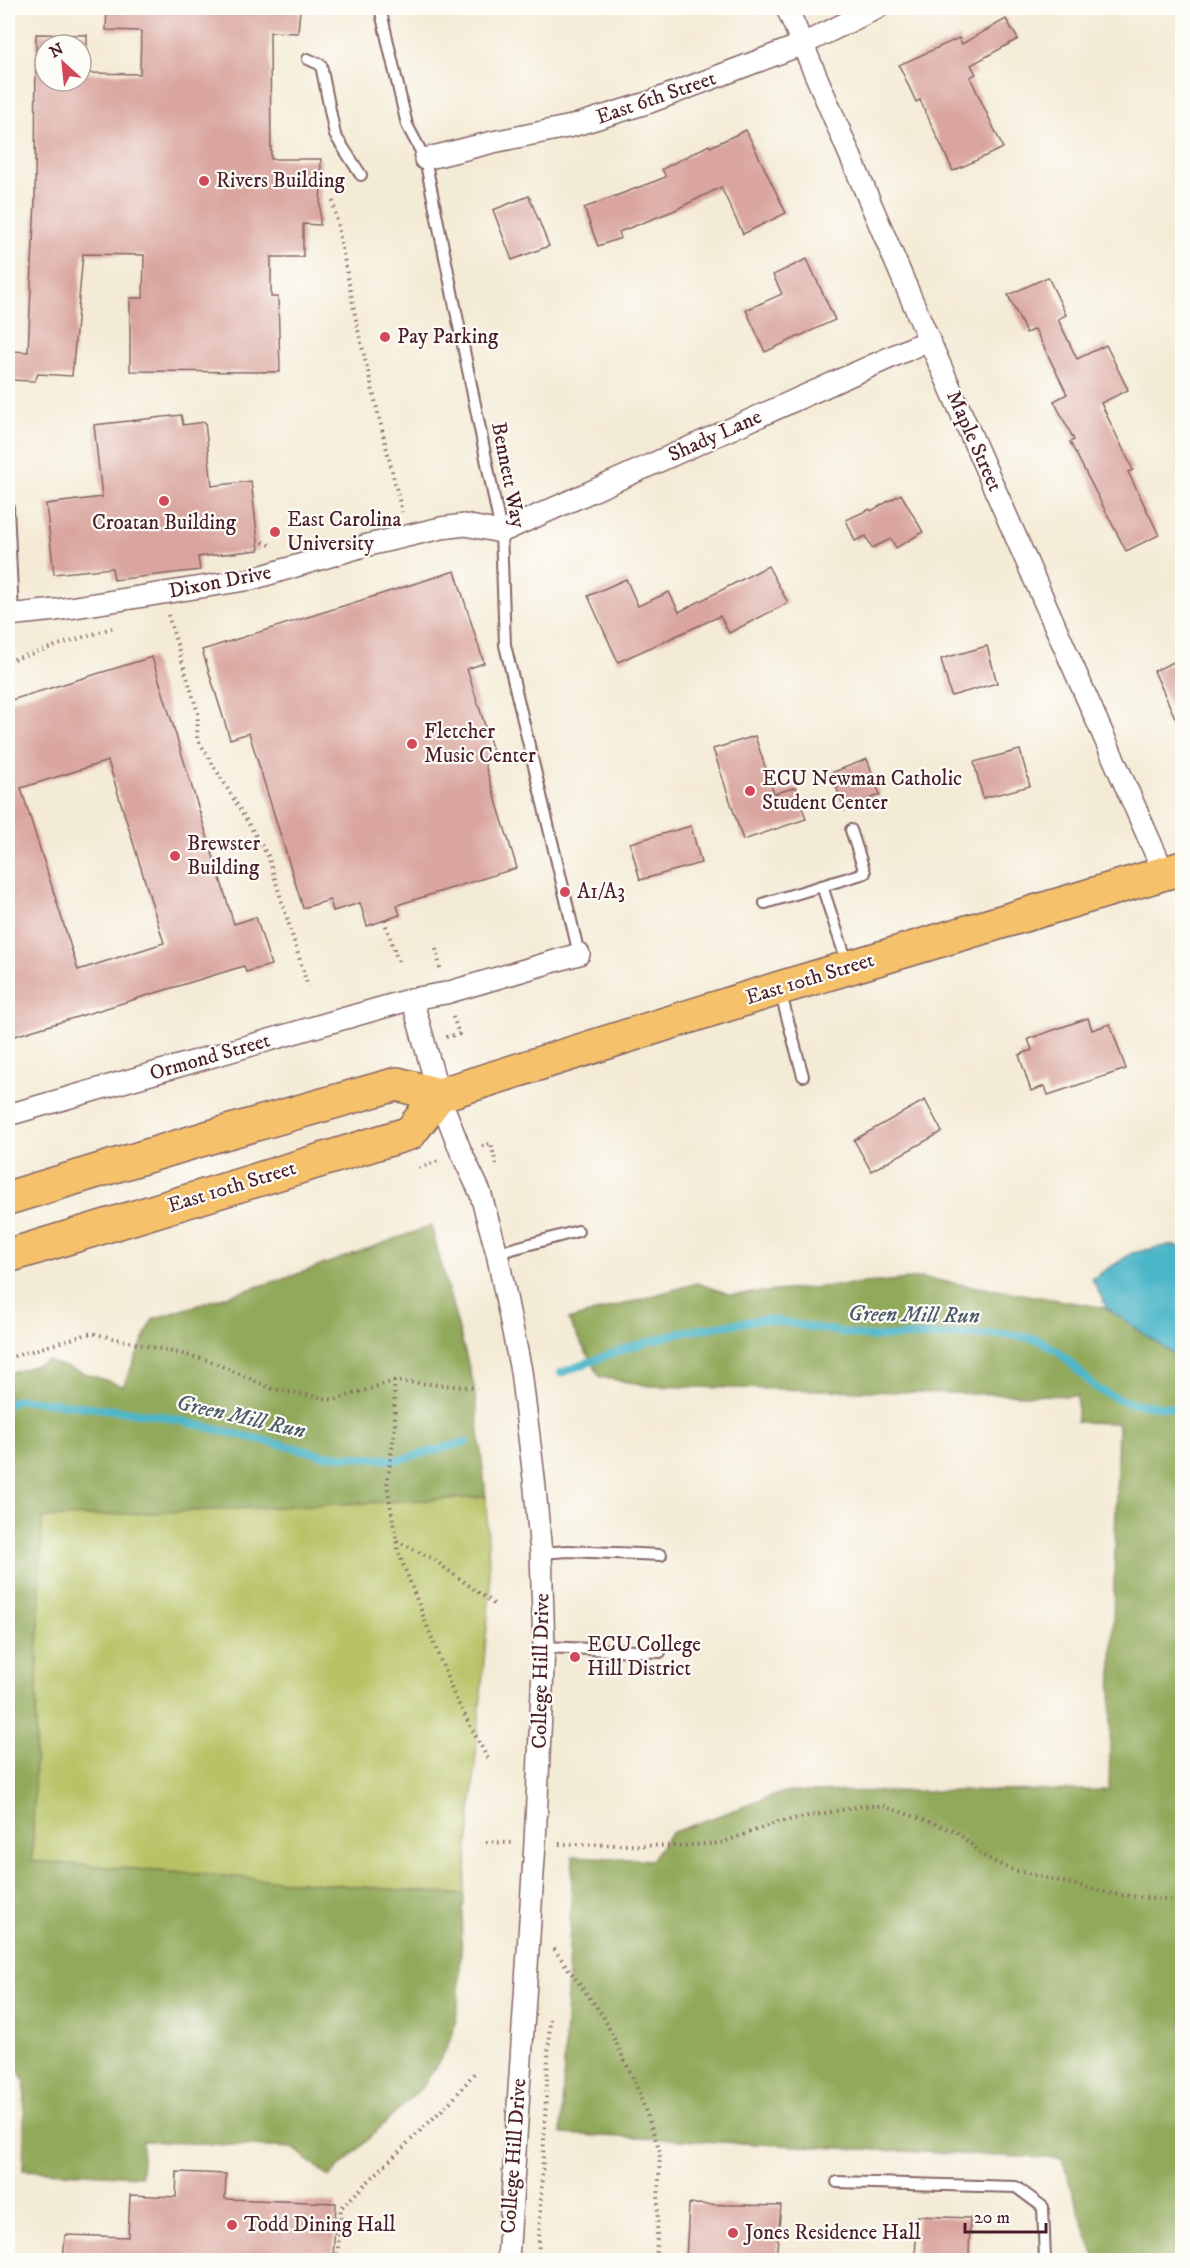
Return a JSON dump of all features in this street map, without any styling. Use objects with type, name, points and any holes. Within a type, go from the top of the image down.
[{"type":"main road","name":"East 10th Street","points":[[8,1256],[410,1133],[439,1095],[780,988],[1173,870]]},
{"type":"main road","points":[[8,1198],[210,1137],[398,1084],[439,1095]]},
{"type":"street","name":"Maple Street","points":[[788,8],[929,340],[1173,870]]},
{"type":"street","name":"East 6th Street","points":[[425,159],[572,126],[639,106],[803,44],[877,8]]},
{"type":"street","name":"Shady Lane","points":[[501,532],[929,340]]},
{"type":"street","name":"Dixon Drive","points":[[10,615],[56,610],[252,579],[364,546],[441,528],[465,525],[501,532]]},
{"type":"street","name":"Ormond Street","points":[[8,1115],[412,999],[446,993],[579,954]]},
{"type":"street","points":[[412,999],[439,1095]]},
{"type":"street","name":"College Hill Drive","points":[[439,1095],[461,1152],[480,1192],[497,1253],[521,1371],[541,1553],[544,1647],[535,1843],[508,2260]]},
{"type":"lane","name":"Bennett Way","points":[[380,8],[406,124],[425,159],[501,532],[505,645],[579,954]]},
{"type":"lane","points":[[308,59],[321,65],[335,135],[361,175]]},
{"type":"lane","points":[[8,507],[10,615]]},
{"type":"lane","points":[[765,903],[865,873],[851,830]]},
{"type":"lane","points":[[822,885],[849,968]]},
{"type":"lane","points":[[780,988],[803,1076]]},
{"type":"lane","points":[[497,1253],[578,1231]]},
{"type":"lane","points":[[541,1553],[568,1551],[661,1555]]},
{"type":"lane","points":[[544,1647],[660,1652]]},
{"type":"lane","points":[[837,2182],[1016,2187],[1043,2207],[1045,2260]]},
{"type":"path","points":[[95,8],[95,14]]},
{"type":"path","points":[[333,201],[358,330],[402,512]]},
{"type":"path","points":[[166,610],[198,713],[197,738],[268,856],[308,987]]},
{"type":"path","points":[[8,662],[121,625]]},
{"type":"path","points":[[384,920],[398,961]]},
{"type":"path","points":[[436,949],[441,974]]},
{"type":"path","points":[[444,1038],[459,1034],[449,1005]]},
{"type":"path","points":[[8,1358],[91,1333],[208,1360],[273,1389],[334,1400],[394,1381],[477,1388]]},
{"type":"path","points":[[394,1381],[395,1426],[387,1485],[398,1551],[454,1695],[489,1761]]},
{"type":"path","points":[[397,1540],[434,1559],[494,1604]]},
{"type":"path","points":[[558,1855],[559,1844],[681,1846],[721,1843],[778,1822],[862,1806],[884,1806],[956,1831],[985,1857],[1010,1869],[1113,1894],[1182,1902]]},
{"type":"path","points":[[553,1960],[554,1937]]},
{"type":"path","points":[[554,1949],[603,2016],[635,2082],[660,2151],[656,2260]]},
{"type":"path","points":[[538,2260],[550,2018]]},
{"type":"path","points":[[337,2260],[341,2208],[454,2098],[476,2071]]},
{"type":"green space","points":[[431,1226],[474,1386],[486,1497],[42,1518],[32,1861],[464,1895],[458,2007],[453,2033],[444,2053],[424,2085],[329,2177],[293,2148],[143,2141],[141,2176],[23,2170],[25,2081],[8,2055],[8,1374],[48,1361],[123,1386],[153,1319],[292,1276]]},
{"type":"green space","points":[[922,1278],[1107,1308],[1182,1360],[1182,2260],[1095,2260],[1062,2159],[561,2134],[573,1856],[651,1860],[671,1833],[784,1792],[1109,1790],[1118,1423],[1077,1422],[1077,1396],[650,1386],[600,1377],[568,1320],[697,1283],[732,1295]]},
{"type":"green space","points":[[486,1497],[490,1590],[464,1895],[32,1861],[42,1518]]},
{"type":"water","points":[[1169,1245],[1182,1247],[1182,1360],[1107,1308],[1092,1279],[1132,1253]]},
{"type":"building","name":"Rivers Building","points":[[107,8],[300,8],[298,33],[270,32],[271,159],[321,159],[320,225],[303,224],[303,257],[271,257],[271,297],[278,297],[280,372],[130,371],[130,298],[143,298],[144,255],[83,254],[72,376],[38,374],[35,381],[8,380],[11,351],[28,352],[35,200],[36,93],[93,93],[93,73],[140,74],[141,31],[106,30]]},
{"type":"building","points":[[1006,19],[1018,39],[971,65],[976,74],[970,77],[1003,148],[953,171],[920,100],[916,102],[899,65],[959,38],[962,44]]},
{"type":"building","points":[[746,130],[786,213],[743,234],[721,187],[673,211],[619,232],[621,238],[598,246],[584,208],[666,177],[662,169],[709,145],[710,147]]},
{"type":"building","points":[[529,196],[549,246],[512,260],[493,210]]},
{"type":"building","points":[[807,259],[835,320],[765,352],[746,310],[782,294],[773,275]]},
{"type":"building","points":[[1048,277],[1066,315],[1058,319],[1077,359],[1106,345],[1128,390],[1101,403],[1133,470],[1128,472],[1159,535],[1126,551],[1070,442],[1074,440],[1054,401],[1067,394],[1035,329],[1026,333],[1008,295]]},
{"type":"building","name":"Croatan Building","points":[[181,415],[183,425],[205,422],[212,486],[251,481],[259,550],[198,557],[200,570],[114,580],[112,568],[54,574],[46,504],[102,497],[94,425]]},
{"type":"building","points":[[901,494],[923,532],[896,548],[891,539],[872,548],[866,536],[855,541],[846,520],[870,509],[871,511]]},
{"type":"building","points":[[768,566],[788,603],[729,633],[720,616],[618,662],[588,596],[626,579],[638,606],[669,592],[679,612]]},
{"type":"building","name":"Fletcher Music Center","points":[[455,571],[484,663],[467,669],[494,754],[483,758],[517,868],[397,905],[400,915],[367,926],[360,903],[333,911],[330,900],[303,908],[249,733],[230,739],[202,650]]},
{"type":"building","points":[[987,646],[997,683],[951,696],[941,659]]},
{"type":"building","name":"Brewster Building","points":[[152,657],[234,924],[256,917],[271,965],[246,972],[244,966],[8,1038],[8,701]],"holes":[[[108,761],[164,943],[78,970],[21,788]]]},
{"type":"building","points":[[1182,658],[1182,733],[1154,671]]},
{"type":"building","name":"ECU Newman Catholic Student Center","points":[[755,736],[774,794],[796,787],[806,819],[743,840],[713,749]]},
{"type":"building","points":[[1020,750],[1030,786],[983,798],[974,762]]},
{"type":"building","points":[[867,759],[880,795],[844,807],[831,773]]},
{"type":"building","points":[[691,826],[701,863],[640,880],[630,843]]},
{"type":"building","points":[[1088,1018],[1092,1030],[1110,1024],[1126,1069],[1048,1095],[1045,1086],[1031,1091],[1019,1055],[1032,1050],[1028,1039]]},
{"type":"building","points":[[925,1100],[942,1132],[871,1171],[854,1140]]},
{"type":"building","name":"Todd Dining Hall","points":[[177,2172],[226,2174],[225,2199],[336,2203],[333,2260],[63,2260],[65,2235],[128,2237],[130,2195],[176,2197]]},
{"type":"building","name":"Jones Residence Hall","points":[[689,2204],[781,2206],[776,2260],[686,2260]]},
{"type":"building","name":"Jones Residence Hall","points":[[917,2216],[970,2218],[969,2260],[915,2260]]},
{"type":"waterway","name":"Green Mill Run","points":[[561,1373],[624,1349],[682,1332],[764,1319],[869,1337],[1007,1334],[1039,1340],[1058,1351],[1096,1388],[1112,1396],[1131,1403],[1182,1409]]},
{"type":"waterway","name":"Green Mill Run","points":[[8,1404],[19,1399],[157,1415],[324,1455],[398,1460],[466,1442]]},
{"type":"place","name":"Rivers Building","points":[[204,181]]},
{"type":"place","name":"Pay Parking","points":[[385,337]]},
{"type":"place","name":"Croatan Building","points":[[164,501]]},
{"type":"place","name":"East Carolina University","points":[[275,532]]},
{"type":"place","name":"Fletcher Music Center","points":[[412,744]]},
{"type":"place","name":"ECU Newman Catholic Student Center","points":[[750,791]]},
{"type":"place","name":"Brewster Building","points":[[175,856]]},
{"type":"place","name":"A1/A3","points":[[565,892]]},
{"type":"place","name":"ECU College Hill District","points":[[575,1657]]},
{"type":"place","name":"Todd Dining Hall","points":[[232,2225]]},
{"type":"place","name":"Jones Residence Hall","points":[[733,2233]]}]
